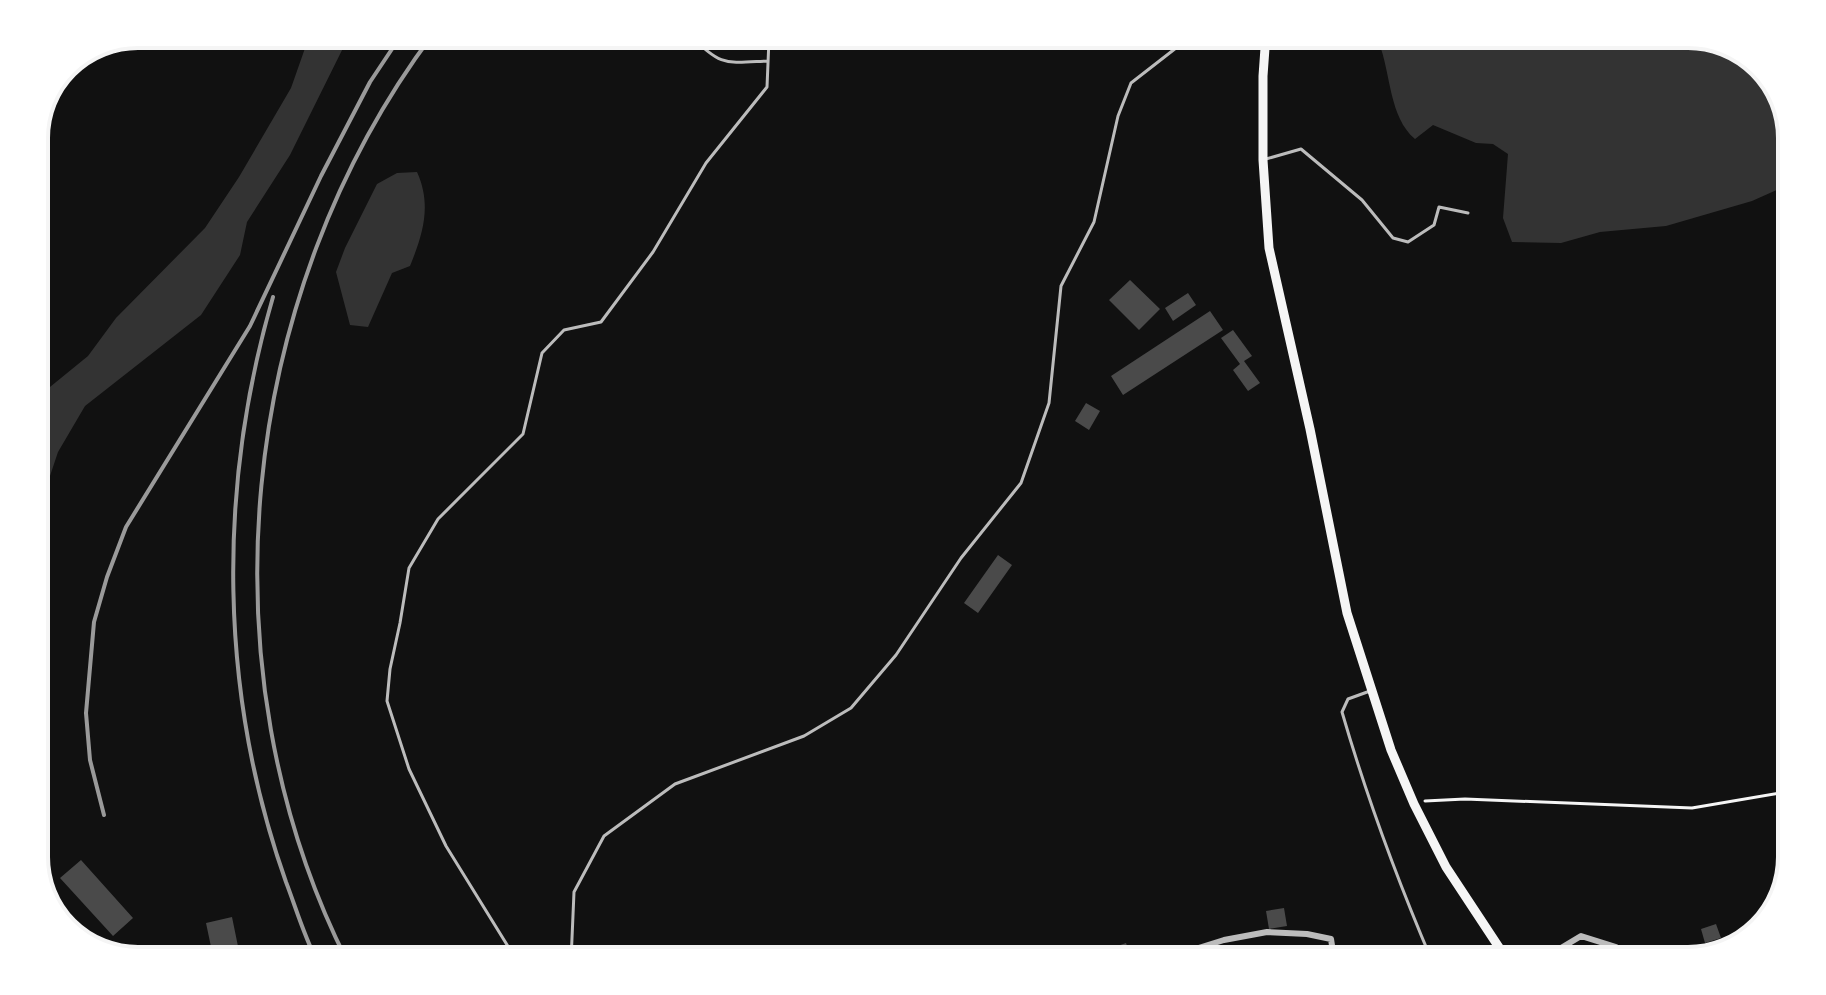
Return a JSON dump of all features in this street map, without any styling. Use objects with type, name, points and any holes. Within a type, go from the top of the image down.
[{"type":"main road","points":[[1266,48],[1263,160],[1269,248],[1347,613],[1370,691],[1414,804],[1446,867],[1499,947]]},
{"type":"street","points":[[1202,947],[1267,932],[1331,939],[1332,947]]},
{"type":"street","points":[[1563,947],[1581,936],[1616,947]]},
{"type":"lane","points":[[703,48],[725,63],[768,61]]},
{"type":"lane","points":[[508,947],[446,846],[409,769],[387,701],[409,568],[438,519],[523,434],[542,353],[564,330],[601,322],[653,252],[706,163],[767,87],[769,48]]},
{"type":"lane","points":[[572,947],[574,892],[604,836],[675,784],[804,736],[851,708],[896,655],[961,558],[1021,483],[1049,403],[1061,286],[1094,222],[1118,116],[1131,83],[1176,48]]},
{"type":"lane","points":[[1263,160],[1301,149],[1362,200],[1393,238],[1408,242],[1434,225],[1439,207],[1468,213]]},
{"type":"lane","points":[[1370,691],[1348,699],[1342,712],[1395,876],[1426,947]]},
{"type":"path","points":[[1414,804],[1431,799],[1692,808],[1778,793]]},
{"type":"shaded area","points":[[305,48],[343,48],[290,155],[247,222],[240,255],[201,315],[85,406],[58,452],[48,482],[48,389],[88,356],[116,318],[205,228],[291,88]]},
{"type":"shaded area","points":[[1381,48],[1688,48],[1717,53],[1747,70],[1769,98],[1778,132],[1778,189],[1752,201],[1666,226],[1600,232],[1561,243],[1512,242],[1503,218],[1508,154],[1493,144],[1476,143],[1433,125],[1415,139],[1406,130],[1395,107]]},
{"type":"shaded area","points":[[417,172],[425,208],[419,242],[410,266],[392,273],[368,327],[350,325],[336,272],[345,248],[377,184],[397,173]]},
{"type":"building","points":[[1130,280],[1160,309],[1139,330],[1109,300]]},
{"type":"building","points":[[1188,293],[1196,305],[1173,321],[1165,308]]},
{"type":"building","points":[[1210,311],[1223,330],[1123,395],[1111,376]]},
{"type":"building","points":[[1233,330],[1252,356],[1244,361],[1260,383],[1248,391],[1233,370],[1240,364],[1221,338]]},
{"type":"building","points":[[1086,403],[1100,411],[1089,430],[1075,421]]},
{"type":"building","points":[[998,555],[1012,565],[978,613],[964,603]]},
{"type":"building","points":[[81,860],[133,918],[113,936],[60,878]]},
{"type":"building","points":[[1284,908],[1287,926],[1269,929],[1266,911]]},
{"type":"building","points":[[232,917],[238,947],[211,947],[206,923]]},
{"type":"building","points":[[1716,924],[1721,938],[1705,943],[1701,929]]},
{"type":"railway","points":[[104,815],[90,760],[86,713],[94,622],[107,577],[126,527],[250,326],[321,176],[370,82],[393,48]]},
{"type":"railway","points":[[341,947],[300,848],[271,730],[258,608],[261,486],[281,365],[316,248],[367,137],[424,48]]},
{"type":"railway","points":[[273,297],[255,370],[242,443],[235,517],[233,591],[238,664],[248,738],[264,810],[286,882],[311,947]]}]
